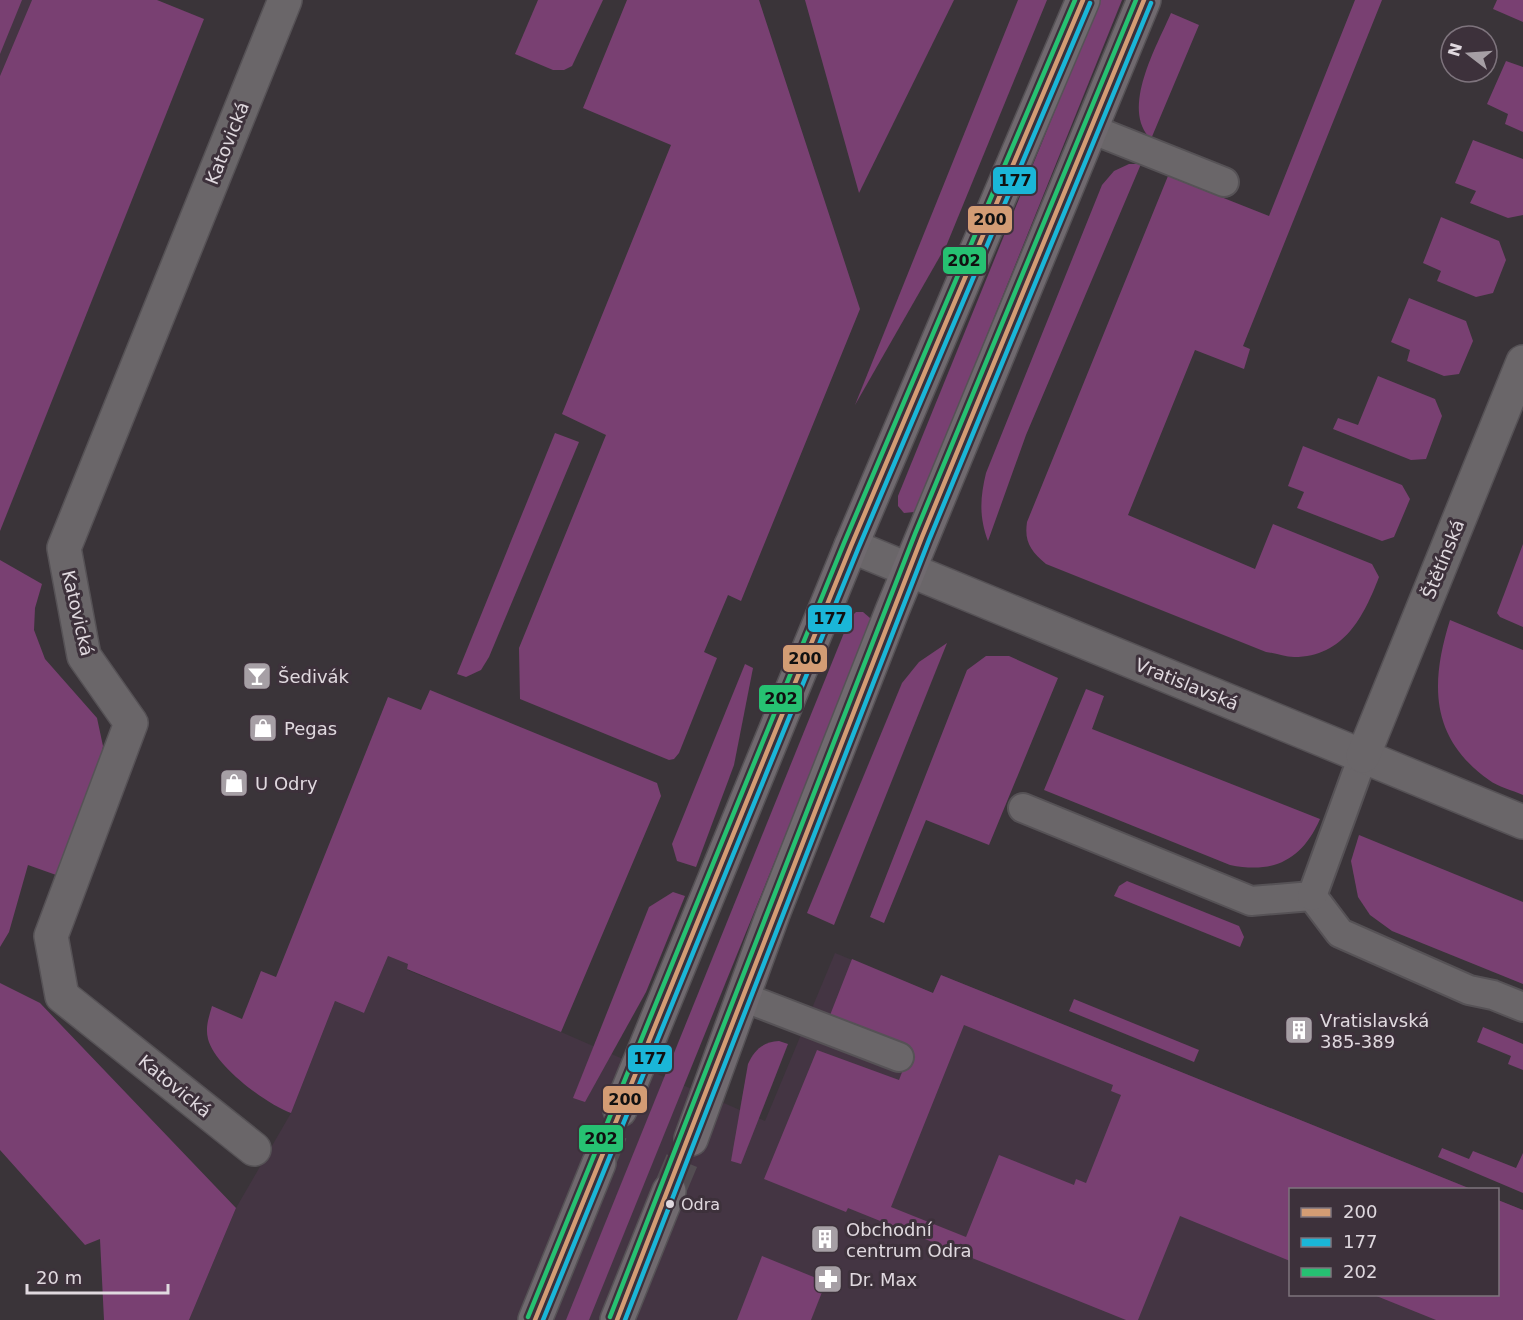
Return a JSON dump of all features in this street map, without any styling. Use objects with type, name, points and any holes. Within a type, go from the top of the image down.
[{"type":"street","name":"Katovická","points":[[254,1149],[62,996],[51,936],[131,723],[84,656],[64,548],[285,0]]},
{"type":"street","points":[[620,1110],[851,546],[1083,0]]},
{"type":"street","points":[[691,1139],[742,997],[908,570],[1144,0]]},
{"type":"street","name":"Štětínská","points":[[1363,756],[1523,362]]},
{"type":"street","name":"Vratislavská","points":[[851,546],[1523,822]]},
{"type":"street","points":[[535,1320],[599,1163]]},
{"type":"street","points":[[617,1320],[669,1191]]},
{"type":"lane","points":[[1091,129],[1224,182]]},
{"type":"lane","points":[[1312,896],[1363,756]]},
{"type":"lane","points":[[1023,808],[1251,901],[1312,896]]},
{"type":"lane","points":[[1312,896],[1340,933],[1469,990],[1493,995],[1523,1007]]},
{"type":"lane","points":[[742,997],[899,1057]]},
{"type":"shaded area","points":[[0,0],[32,0],[0,76]]},
{"type":"shaded area","points":[[0,0],[22,0],[0,54]]},
{"type":"shaded area","points":[[32,0],[157,0],[204,19],[0,531],[0,76]]},
{"type":"shaded area","points":[[538,0],[603,0],[572,66],[564,70],[553,70],[515,54]]},
{"type":"shaded area","points":[[627,0],[759,0],[860,309],[741,601],[728,595],[704,652],[717,658],[679,753],[674,759],[669,760],[520,699],[519,648],[606,435],[562,414],[671,145],[583,108]]},
{"type":"shaded area","points":[[805,0],[954,0],[859,193]]},
{"type":"shaded area","points":[[1018,0],[1047,0],[947,244],[855,405]]},
{"type":"shaded area","points":[[1100,0],[1122,0],[918,506],[914,512],[904,513],[898,506],[898,496]]},
{"type":"shaded area","points":[[1355,0],[1382,0],[1243,346],[1250,349],[1244,369],[1195,350],[1128,515],[1255,569],[1273,524],[1372,564],[1379,577],[1366,606],[1350,632],[1326,650],[1311,655],[1291,657],[1266,652],[1046,564],[1030,546],[1027,522],[1168,176],[1269,216]]},
{"type":"shaded area","points":[[1497,0],[1523,0],[1523,22],[1493,9]]},
{"type":"shaded area","points":[[1171,13],[1199,25],[1151,139],[1142,126],[1139,111],[1140,95],[1150,59]]},
{"type":"shaded area","points":[[1506,61],[1523,67],[1523,132],[1505,124],[1508,114],[1487,104],[1496,84],[1499,84],[1499,77]]},
{"type":"shaded area","points":[[1473,140],[1523,159],[1523,215],[1508,218],[1470,203],[1476,191],[1455,183]]},
{"type":"shaded area","points":[[1129,164],[1141,164],[1026,435],[988,541],[981,507],[986,473],[1102,185],[1114,171]]},
{"type":"shaded area","points":[[1441,217],[1499,241],[1506,260],[1493,293],[1476,297],[1437,281],[1441,271],[1423,263]]},
{"type":"shaded area","points":[[1409,298],[1466,321],[1473,341],[1459,374],[1444,376],[1407,361],[1410,350],[1391,342]]},
{"type":"shaded area","points":[[1378,376],[1435,399],[1442,416],[1426,459],[1411,460],[1333,429],[1338,418],[1358,425]]},
{"type":"shaded area","points":[[555,433],[579,442],[489,657],[481,670],[466,677],[457,674]]},
{"type":"shaded area","points":[[1303,446],[1402,485],[1410,499],[1394,537],[1382,541],[1297,508],[1304,492],[1288,486]]},
{"type":"shaded area","points":[[1523,544],[1523,627],[1500,617],[1497,613]]},
{"type":"shaded area","points":[[0,560],[42,584],[35,608],[34,630],[45,659],[97,718],[103,746],[100,764],[59,876],[28,865],[9,932],[0,947]]},
{"type":"shaded area","points":[[856,612],[863,612],[870,618],[870,626],[589,1320],[566,1320],[850,618]]},
{"type":"shaded area","points":[[1450,620],[1523,650],[1523,795],[1501,787],[1470,764],[1455,746],[1445,728],[1438,688],[1439,666]]},
{"type":"shaded area","points":[[947,643],[834,925],[807,913],[902,683],[919,662]]},
{"type":"shaded area","points":[[986,656],[1009,656],[1058,678],[989,845],[926,820],[884,923],[870,917],[967,670]]},
{"type":"shaded area","points":[[745,664],[753,668],[734,765],[696,867],[677,861],[672,844]]},
{"type":"shaded area","points":[[1086,689],[1104,696],[1092,729],[1320,819],[1305,845],[1285,861],[1273,865],[1246,867],[1230,865],[1044,790]]},
{"type":"shaded area","points":[[430,690],[657,783],[661,796],[561,1032],[407,969],[408,964],[388,956],[364,1013],[335,1001],[291,1113],[256,1093],[220,1061],[207,1035],[212,1006],[242,1019],[261,971],[276,977],[388,697],[421,710]]},
{"type":"shaded area","points":[[1359,835],[1523,902],[1523,984],[1392,931],[1370,915],[1358,897],[1351,861]]},
{"type":"shaded area","points":[[1127,881],[1239,926],[1244,937],[1240,947],[1114,896],[1119,886]]},
{"type":"shaded area","points":[[673,892],[685,896],[646,992],[585,1102],[573,1098],[649,907]]},
{"type":"shaded area","points":[[835,953],[933,993],[941,975],[1469,1188],[1289,1188],[1289,1296],[1499,1296],[1499,1200],[1523,1210],[1523,1320],[189,1320],[236,1208],[291,1113],[335,1001],[364,1013],[388,956],[409,964],[407,970],[561,1032],[765,1121]]},
{"type":"shaded area","points":[[852,959],[933,993],[941,975],[1469,1188],[1289,1188],[1289,1261],[1180,1216],[1138,1320],[1126,1320],[848,1208],[846,1212],[764,1179],[817,1050],[899,1080],[908,1057],[825,1028]],"holes":[[[964,1025],[1113,1085],[1111,1091],[1121,1095],[1086,1183],[1076,1179],[1074,1185],[999,1155],[966,1237],[891,1207]]]},
{"type":"shaded area","points":[[0,983],[40,1003],[236,1208],[189,1320],[104,1320],[100,1239],[85,1245],[0,1150]]},
{"type":"shaded area","points":[[1074,999],[1199,1050],[1194,1062],[1069,1011]]},
{"type":"shaded area","points":[[1483,1027],[1523,1044],[1523,1070],[1508,1064],[1511,1056],[1477,1042]]},
{"type":"shaded area","points":[[779,1041],[788,1044],[741,1164],[731,1161],[748,1064],[760,1048],[768,1043]]},
{"type":"shaded area","points":[[1442,1148],[1469,1159],[1473,1151],[1516,1168],[1523,1153],[1523,1193],[1438,1157]]},
{"type":"shaded area","points":[[1499,1200],[1523,1210],[1523,1320],[1436,1320],[1376,1296],[1499,1296]]},
{"type":"shaded area","points":[[762,1256],[826,1282],[811,1320],[737,1320]]},
{"type":"tunnel","points":[[599,1163],[620,1110]]},
{"type":"tunnel","points":[[669,1191],[691,1139]]},
{"type":"transit line","name":"202","points":[[528,1317],[844,543],[1075,0]]},
{"type":"transit line","name":"200","points":[[535,1320],[851,546],[1083,0]]},
{"type":"transit line","name":"202","points":[[610,1317],[915,534],[1136,0]]},
{"type":"transit line","name":"200","points":[[617,1320],[922,537],[1144,0]]},
{"type":"transit line","name":"177","points":[[543,1320],[858,549],[1090,3]]},
{"type":"transit line","name":"177","points":[[625,1320],[929,540],[1151,3]]},
{"type":"place","name":"Šedivák","points":[[257,676]]},
{"type":"place","name":"Pegas","points":[[263,728]]},
{"type":"place","name":"U Odry","points":[[234,783]]},
{"type":"place","name":"Vratislavská 385-389","points":[[1299,1030]]},
{"type":"place","name":"Odra","points":[[670,1204]]},
{"type":"place","name":"Obchodní centrum Odra","points":[[825,1239]]},
{"type":"place","name":"Dr. Max","points":[[828,1279]]}]
